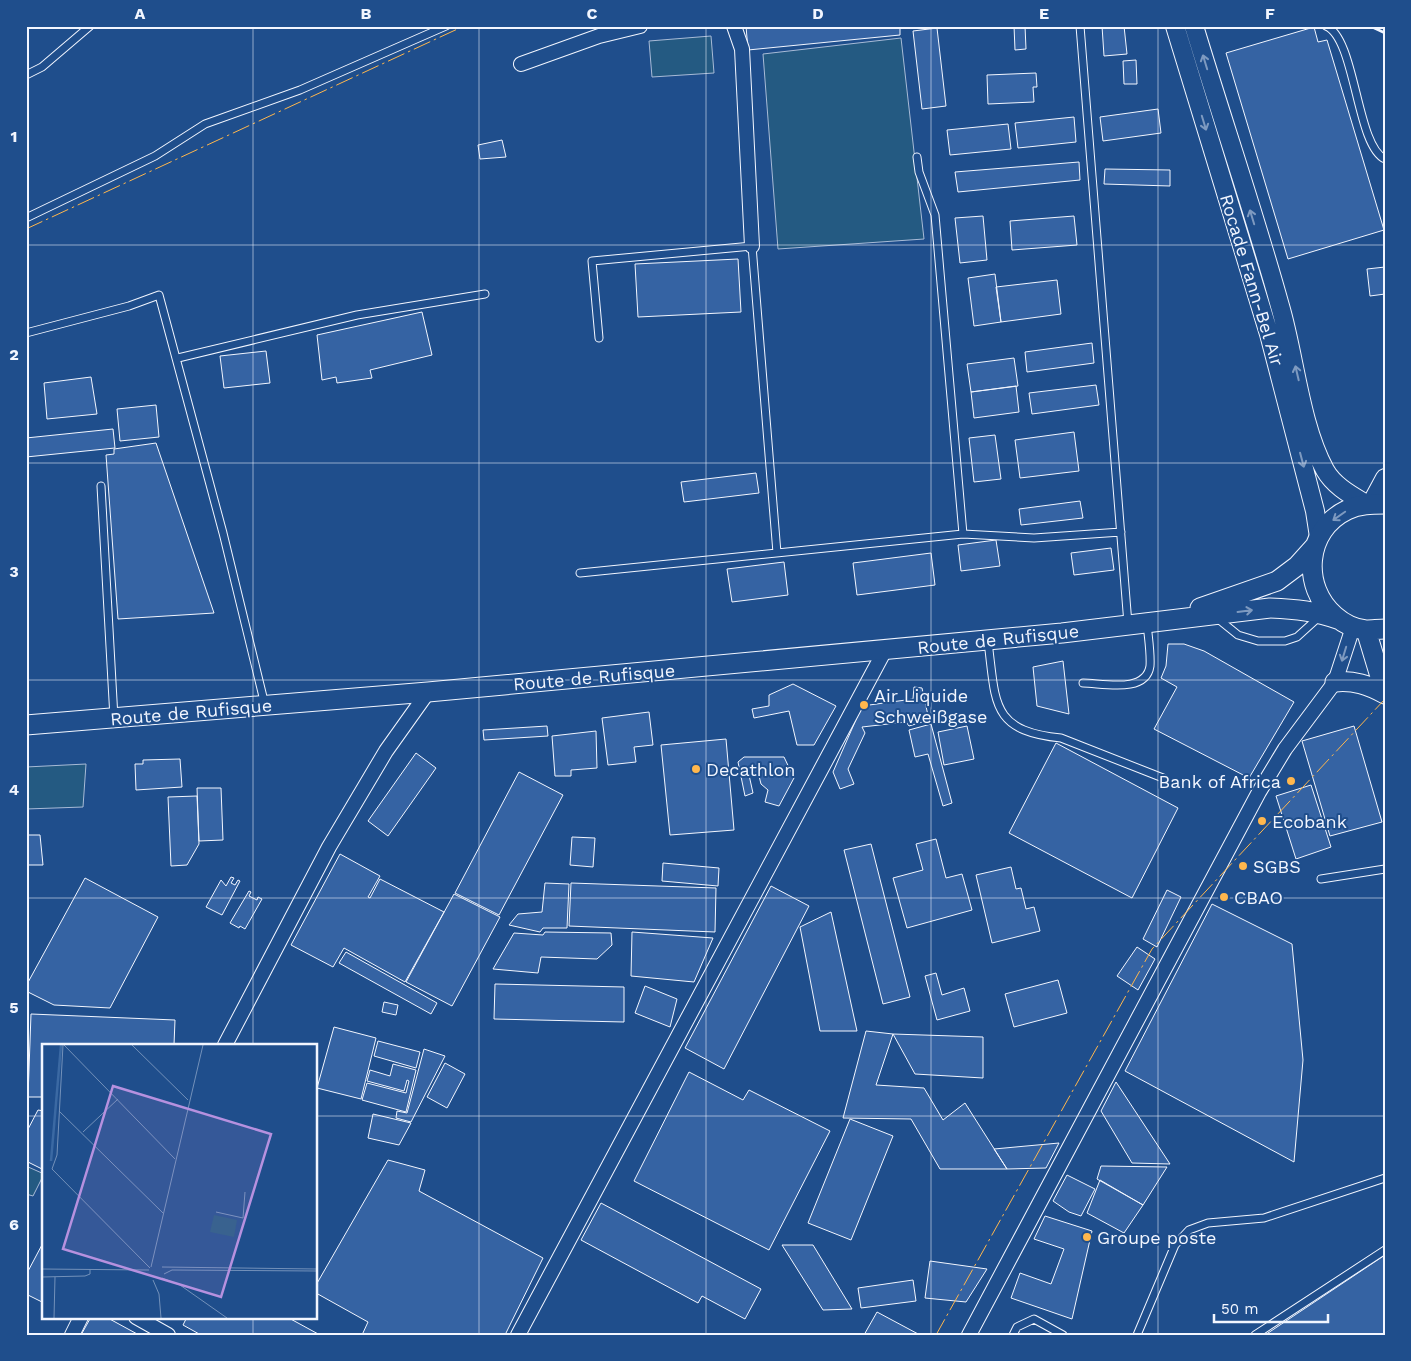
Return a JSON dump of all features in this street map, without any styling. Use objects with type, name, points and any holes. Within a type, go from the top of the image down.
[{"type":"main road","name":"Route de Rufisque","points":[[1154,621],[1277,582],[1297,566],[1330,521],[1347,510],[1374,504]]},
{"type":"main road","points":[[1317,541],[1311,562],[1315,587],[1327,609],[1345,623],[1385,694]]},
{"type":"main road","name":"Route de Rufisque","points":[[26,725],[428,692],[885,650],[1128,625],[1270,608],[1385,629]]},
{"type":"main road","points":[[1335,682],[1348,681],[1362,684],[1385,694]]},
{"type":"street","points":[[521,64],[599,36],[640,26]]},
{"type":"street","points":[[734,26],[742,49],[752,246]]},
{"type":"street","name":"Rocade Fann-Bel Air","points":[[1175,26],[1269,334],[1315,511],[1317,541]]},
{"type":"street","name":"Rocade Fann-Bel Air","points":[[1194,26],[1280,306],[1307,421],[1320,460],[1327,473],[1337,484],[1374,504]]},
{"type":"street","points":[[1374,504],[1385,478]]},
{"type":"street","points":[[969,1335],[1259,792],[1285,749],[1335,682],[1345,623]]},
{"type":"street","points":[[518,1335],[885,650]]},
{"type":"street","points":[[226,1044],[329,847],[386,751],[428,692]]},
{"type":"street","points":[[72,1335],[80,1318]]},
{"type":"street","points":[[138,1318],[168,1335]]},
{"type":"lane","points":[[26,75],[42,67],[90,26]]},
{"type":"lane","points":[[26,218],[155,156],[205,124],[300,90],[446,26]]},
{"type":"lane","points":[[1080,26],[1128,625]]},
{"type":"lane","points":[[1326,26],[1331,28],[1341,44],[1372,144],[1385,159]]},
{"type":"lane","points":[[917,157],[919,172],[935,215],[963,534]]},
{"type":"lane","points":[[598,338],[592,261],[752,246],[777,553]]},
{"type":"lane","points":[[26,333],[129,306],[159,294],[178,358],[265,705]]},
{"type":"lane","points":[[178,358],[357,315],[485,294]]},
{"type":"lane","points":[[101,486],[114,718]]},
{"type":"lane","points":[[580,573],[963,534],[1034,538],[1120,532]]},
{"type":"lane","points":[[1213,615],[1238,635],[1258,641],[1285,641],[1345,623]]},
{"type":"lane","points":[[1083,682],[1132,684],[1140,682],[1150,667],[1154,621]]},
{"type":"lane","points":[[988,640],[996,696],[1002,716],[1009,723],[1020,729],[1044,736],[1061,738],[1163,778]]},
{"type":"lane","points":[[1321,880],[1385,869]]},
{"type":"lane","points":[[1137,1335],[1175,1245],[1189,1230],[1208,1223],[1264,1218],[1385,1178]]},
{"type":"lane","points":[[1255,1335],[1385,1250]]},
{"type":"lane","points":[[1013,1335],[1017,1326],[1034,1319],[1063,1335]]},
{"type":"shaded area","points":[[711,36],[714,73],[652,77],[649,41]]},
{"type":"shaded area","points":[[901,38],[924,239],[778,249],[763,54]]},
{"type":"shaded area","points":[[86,764],[83,807],[26,809],[26,767]]},
{"type":"shaded area","points":[[26,1166],[42,1173],[42,1178],[33,1196],[26,1194]]},
{"type":"building","points":[[746,26],[900,26],[900,35],[748,50]]},
{"type":"building","points":[[1014,26],[1025,26],[1026,49],[1015,50]]},
{"type":"building","points":[[1102,26],[1124,26],[1127,54],[1104,56]]},
{"type":"building","points":[[1314,27],[1318,42],[1327,40],[1384,230],[1288,259],[1226,53]]},
{"type":"building","points":[[937,28],[946,106],[922,109],[913,31]]},
{"type":"building","points":[[1136,60],[1137,84],[1124,84],[1123,61]]},
{"type":"building","points":[[1036,73],[1037,87],[1033,87],[1034,102],[988,104],[987,75]]},
{"type":"building","points":[[1158,109],[1161,133],[1103,141],[1100,117]]},
{"type":"building","points":[[1074,117],[1076,142],[1018,148],[1015,123]]},
{"type":"building","points":[[1008,124],[1011,149],[950,155],[947,130]]},
{"type":"building","points":[[502,140],[506,157],[480,159],[478,145]]},
{"type":"building","points":[[1079,162],[1080,180],[958,192],[955,172]]},
{"type":"building","points":[[1105,169],[1170,170],[1170,186],[1104,184]]},
{"type":"building","points":[[983,216],[987,260],[960,263],[955,218]]},
{"type":"building","points":[[1074,216],[1077,245],[1012,250],[1010,221]]},
{"type":"building","points":[[738,259],[741,312],[638,317],[635,264]]},
{"type":"building","points":[[1385,267],[1385,294],[1370,296],[1367,269]]},
{"type":"building","points":[[995,274],[1001,322],[974,326],[968,278]]},
{"type":"building","points":[[1057,280],[1061,314],[1001,322],[996,287]]},
{"type":"building","points":[[422,312],[432,355],[370,370],[372,378],[337,383],[336,377],[322,380],[317,335]]},
{"type":"building","points":[[1092,343],[1094,363],[1027,372],[1025,352]]},
{"type":"building","points":[[266,351],[270,383],[224,388],[220,356]]},
{"type":"building","points":[[1014,358],[1018,386],[971,392],[967,364]]},
{"type":"building","points":[[91,377],[97,414],[47,419],[44,383]]},
{"type":"building","points":[[1096,385],[1099,405],[1032,414],[1029,393]]},
{"type":"building","points":[[1016,386],[1019,412],[974,418],[971,392]]},
{"type":"building","points":[[156,405],[159,437],[120,441],[117,409]]},
{"type":"building","points":[[113,429],[115,448],[26,457],[26,438]]},
{"type":"building","points":[[1074,432],[1079,471],[1020,478],[1015,440]]},
{"type":"building","points":[[995,435],[1001,479],[974,482],[969,438]]},
{"type":"building","points":[[156,443],[214,613],[118,619],[106,455],[114,454],[114,449]]},
{"type":"building","points":[[756,473],[759,493],[684,502],[681,482]]},
{"type":"building","points":[[1080,501],[1083,518],[1021,525],[1019,509]]},
{"type":"building","points":[[996,540],[1000,566],[961,571],[958,545]]},
{"type":"building","points":[[1111,548],[1114,570],[1074,575],[1071,553]]},
{"type":"building","points":[[931,553],[935,585],[857,595],[853,563]]},
{"type":"building","points":[[784,562],[788,595],[732,602],[727,569]]},
{"type":"building","points":[[1168,644],[1184,644],[1204,651],[1294,702],[1249,778],[1154,729],[1177,687],[1161,678],[1166,666]]},
{"type":"building","points":[[1063,661],[1069,714],[1037,706],[1033,667]]},
{"type":"building","points":[[793,684],[836,706],[814,745],[797,745],[789,711],[754,718],[752,709],[769,706],[769,695]]},
{"type":"building","points":[[914,687],[922,688],[929,720],[909,726],[906,722],[862,727],[865,733],[848,769],[854,784],[840,789],[833,772],[862,706],[913,699]]},
{"type":"building","points":[[649,712],[653,745],[634,747],[636,762],[608,765],[602,718]]},
{"type":"building","points":[[931,724],[952,803],[943,806],[928,754],[915,757],[909,730]]},
{"type":"building","points":[[547,726],[548,736],[484,740],[483,730]]},
{"type":"building","points":[[967,726],[974,759],[944,765],[938,732]]},
{"type":"building","points":[[1354,726],[1382,822],[1330,836],[1302,741]]},
{"type":"building","points":[[596,731],[597,768],[571,770],[571,776],[555,776],[552,736]]},
{"type":"building","points":[[726,739],[734,830],[670,835],[661,745]]},
{"type":"building","points":[[1056,743],[1178,808],[1132,898],[1009,833]]},
{"type":"building","points":[[416,753],[436,768],[388,836],[368,821]]},
{"type":"building","points":[[744,757],[784,757],[794,778],[779,806],[765,802],[768,790],[761,784],[759,776],[749,775],[753,793],[745,796],[738,762]]},
{"type":"building","points":[[180,759],[182,787],[136,790],[135,764],[143,764],[143,760]]},
{"type":"building","points":[[519,772],[563,795],[499,915],[455,893]]},
{"type":"building","points":[[1311,785],[1331,847],[1296,859],[1276,796]]},
{"type":"building","points":[[197,788],[221,788],[223,840],[199,841]]},
{"type":"building","points":[[197,796],[199,844],[187,865],[171,866],[168,797]]},
{"type":"building","points":[[26,835],[40,835],[43,865],[26,865]]},
{"type":"building","points":[[572,837],[595,838],[593,867],[570,865]]},
{"type":"building","points":[[936,839],[946,878],[962,874],[972,910],[907,928],[893,878],[923,870],[916,844]]},
{"type":"building","points":[[871,844],[910,997],[883,1004],[844,850]]},
{"type":"building","points":[[340,854],[380,876],[368,897],[370,898],[380,879],[444,912],[405,982],[344,948],[333,967],[291,945]]},
{"type":"building","points":[[663,863],[719,868],[718,886],[662,881]]},
{"type":"building","points":[[1011,867],[1016,889],[1021,888],[1026,909],[1034,907],[1040,931],[992,943],[976,875]]},
{"type":"building","points":[[231,877],[234,878],[231,883],[235,885],[238,880],[240,881],[222,915],[206,907],[221,880],[226,886]]},
{"type":"building","points":[[85,878],[158,917],[110,1008],[54,1005],[26,991],[26,986]]},
{"type":"building","points":[[545,883],[569,884],[567,928],[543,928],[540,932],[509,925],[518,914],[542,912]]},
{"type":"building","points":[[571,883],[716,888],[715,932],[569,926]]},
{"type":"building","points":[[771,886],[809,906],[724,1069],[685,1048]]},
{"type":"building","points":[[1167,890],[1181,897],[1157,947],[1143,939]]},
{"type":"building","points":[[249,891],[251,892],[249,896],[257,900],[258,897],[262,899],[245,929],[240,926],[239,928],[230,923]]},
{"type":"building","points":[[454,894],[500,917],[452,1006],[406,982]]},
{"type":"building","points":[[1212,904],[1292,944],[1303,1060],[1294,1162],[1125,1071]]},
{"type":"building","points":[[831,912],[857,1031],[820,1031],[800,927]]},
{"type":"building","points":[[545,932],[611,933],[612,945],[597,959],[541,957],[538,973],[493,969],[514,933],[543,935]]},
{"type":"building","points":[[632,932],[713,938],[694,982],[631,976]]},
{"type":"building","points":[[1137,947],[1155,959],[1138,990],[1117,976]]},
{"type":"building","points":[[346,952],[437,1003],[431,1014],[339,963]]},
{"type":"building","points":[[936,973],[942,995],[964,988],[970,1011],[937,1020],[925,976]]},
{"type":"building","points":[[1058,980],[1067,1013],[1014,1027],[1005,994]]},
{"type":"building","points":[[495,984],[624,987],[624,1022],[494,1019]]},
{"type":"building","points":[[645,986],[677,999],[670,1027],[635,1013]]},
{"type":"building","points":[[384,1002],[398,1005],[396,1015],[382,1012]]},
{"type":"building","points":[[31,1014],[175,1020],[174,1044],[42,1044],[42,1097],[28,1097]]},
{"type":"building","points":[[334,1027],[376,1038],[361,1099],[318,1088]]},
{"type":"building","points":[[866,1031],[893,1034],[876,1085],[924,1088],[943,1120],[965,1103],[1007,1169],[940,1169],[911,1119],[843,1118]]},
{"type":"building","points":[[893,1034],[983,1037],[983,1078],[915,1074]]},
{"type":"building","points":[[378,1041],[420,1052],[416,1068],[374,1056]]},
{"type":"building","points":[[424,1049],[445,1056],[411,1122],[396,1118],[397,1111],[407,1113]]},
{"type":"building","points":[[445,1063],[465,1074],[447,1108],[427,1097]]},
{"type":"building","points":[[393,1064],[416,1070],[406,1112],[362,1100],[367,1083],[406,1093],[409,1081],[407,1080],[404,1091],[367,1081],[370,1070],[390,1076]]},
{"type":"building","points":[[689,1072],[743,1100],[749,1090],[830,1131],[769,1250],[634,1181]]},
{"type":"building","points":[[1116,1082],[1170,1164],[1132,1163],[1101,1111]]},
{"type":"building","points":[[38,1110],[42,1111],[42,1169],[26,1161],[26,1133]]},
{"type":"building","points":[[373,1114],[411,1123],[399,1145],[368,1138]]},
{"type":"building","points":[[850,1119],[893,1136],[851,1240],[808,1223]]},
{"type":"building","points":[[1059,1143],[1046,1168],[1007,1169],[994,1149]]},
{"type":"building","points":[[388,1160],[425,1170],[419,1191],[543,1258],[505,1335],[362,1335],[368,1322],[318,1294],[318,1282]]},
{"type":"building","points":[[1101,1166],[1167,1167],[1143,1205],[1097,1179]]},
{"type":"building","points":[[1067,1175],[1095,1189],[1081,1216],[1069,1212],[1053,1201]]},
{"type":"building","points":[[1100,1180],[1143,1205],[1124,1233],[1087,1213]]},
{"type":"building","points":[[601,1203],[761,1289],[745,1319],[702,1296],[698,1303],[581,1240]]},
{"type":"building","points":[[1045,1216],[1092,1231],[1072,1319],[1011,1298],[1020,1273],[1051,1284],[1064,1249],[1034,1239]]},
{"type":"building","points":[[42,1245],[42,1302],[26,1294],[26,1275]]},
{"type":"building","points":[[782,1245],[813,1245],[852,1309],[823,1310]]},
{"type":"building","points":[[1385,1255],[1385,1335],[1265,1335]]},
{"type":"building","points":[[930,1261],[987,1269],[966,1302],[925,1298]]},
{"type":"building","points":[[913,1280],[916,1301],[861,1308],[858,1288]]},
{"type":"building","points":[[877,1312],[920,1335],[864,1335]]},
{"type":"building","points":[[90,1318],[108,1318],[139,1335],[81,1335]]},
{"type":"building","points":[[186,1318],[289,1318],[320,1335],[201,1335],[183,1325]]},
{"type":"wall","points":[[1370,26],[1385,33]]},
{"type":"power","points":[[26,229],[464,26]]},
{"type":"power","points":[[936,1335],[1152,949],[1385,699]]},
{"type":"place","name":"Air Liquide Schweißgase","points":[[864,705]]},
{"type":"place","name":"Decathlon","points":[[696,769]]},
{"type":"place","name":"Bank of Africa","points":[[1291,781]]},
{"type":"place","name":"Ecobank","points":[[1262,821]]},
{"type":"place","name":"SGBS","points":[[1243,866]]},
{"type":"place","name":"CBAO","points":[[1224,897]]},
{"type":"place","name":"Groupe poste","points":[[1087,1237]]}]
